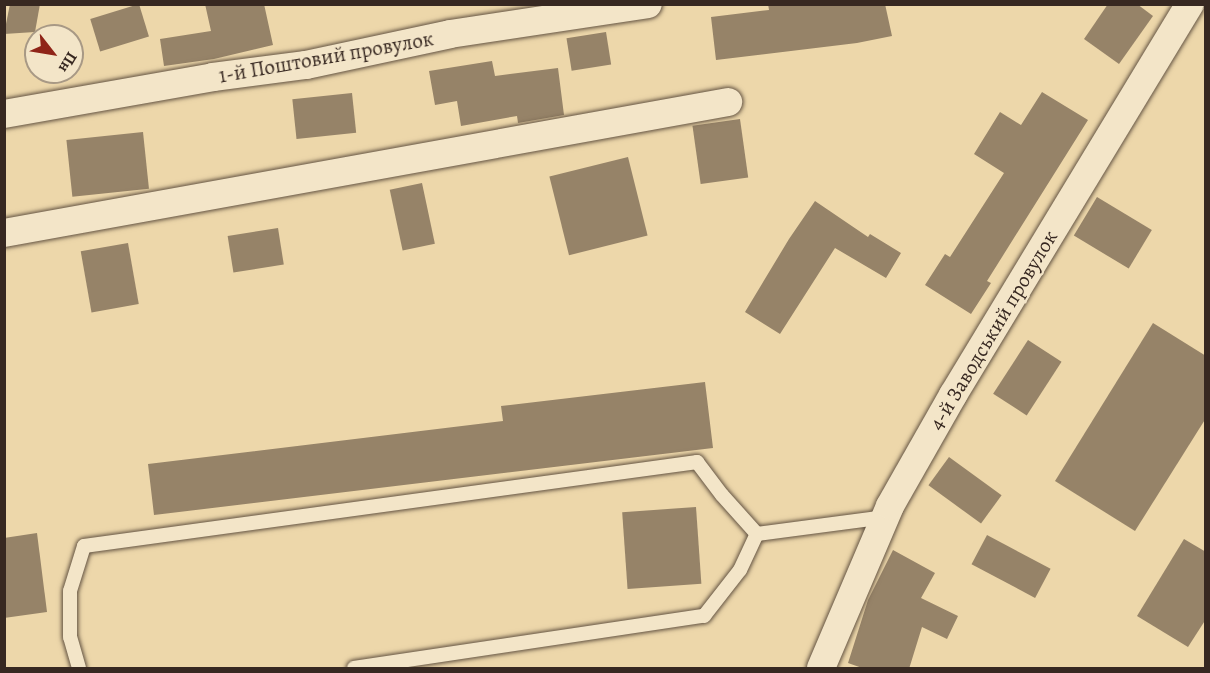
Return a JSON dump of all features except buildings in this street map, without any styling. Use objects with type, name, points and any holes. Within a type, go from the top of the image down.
[{"type":"street","name":"1-й Поштовий провулок","points":[[4,114],[202,78],[306,65],[450,34],[648,4]]},
{"type":"street","name":"4-й Заводський провулок","points":[[821,669],[886,517],[953,395],[1190,4]]},
{"type":"street","points":[[4,232],[728,102]]},
{"type":"lane","points":[[79,669],[70,637],[70,591],[84,546],[697,462],[757,534]]},
{"type":"lane","points":[[757,534],[886,517]]},
{"type":"lane","points":[[354,669],[704,616],[740,570],[757,534]]}]
